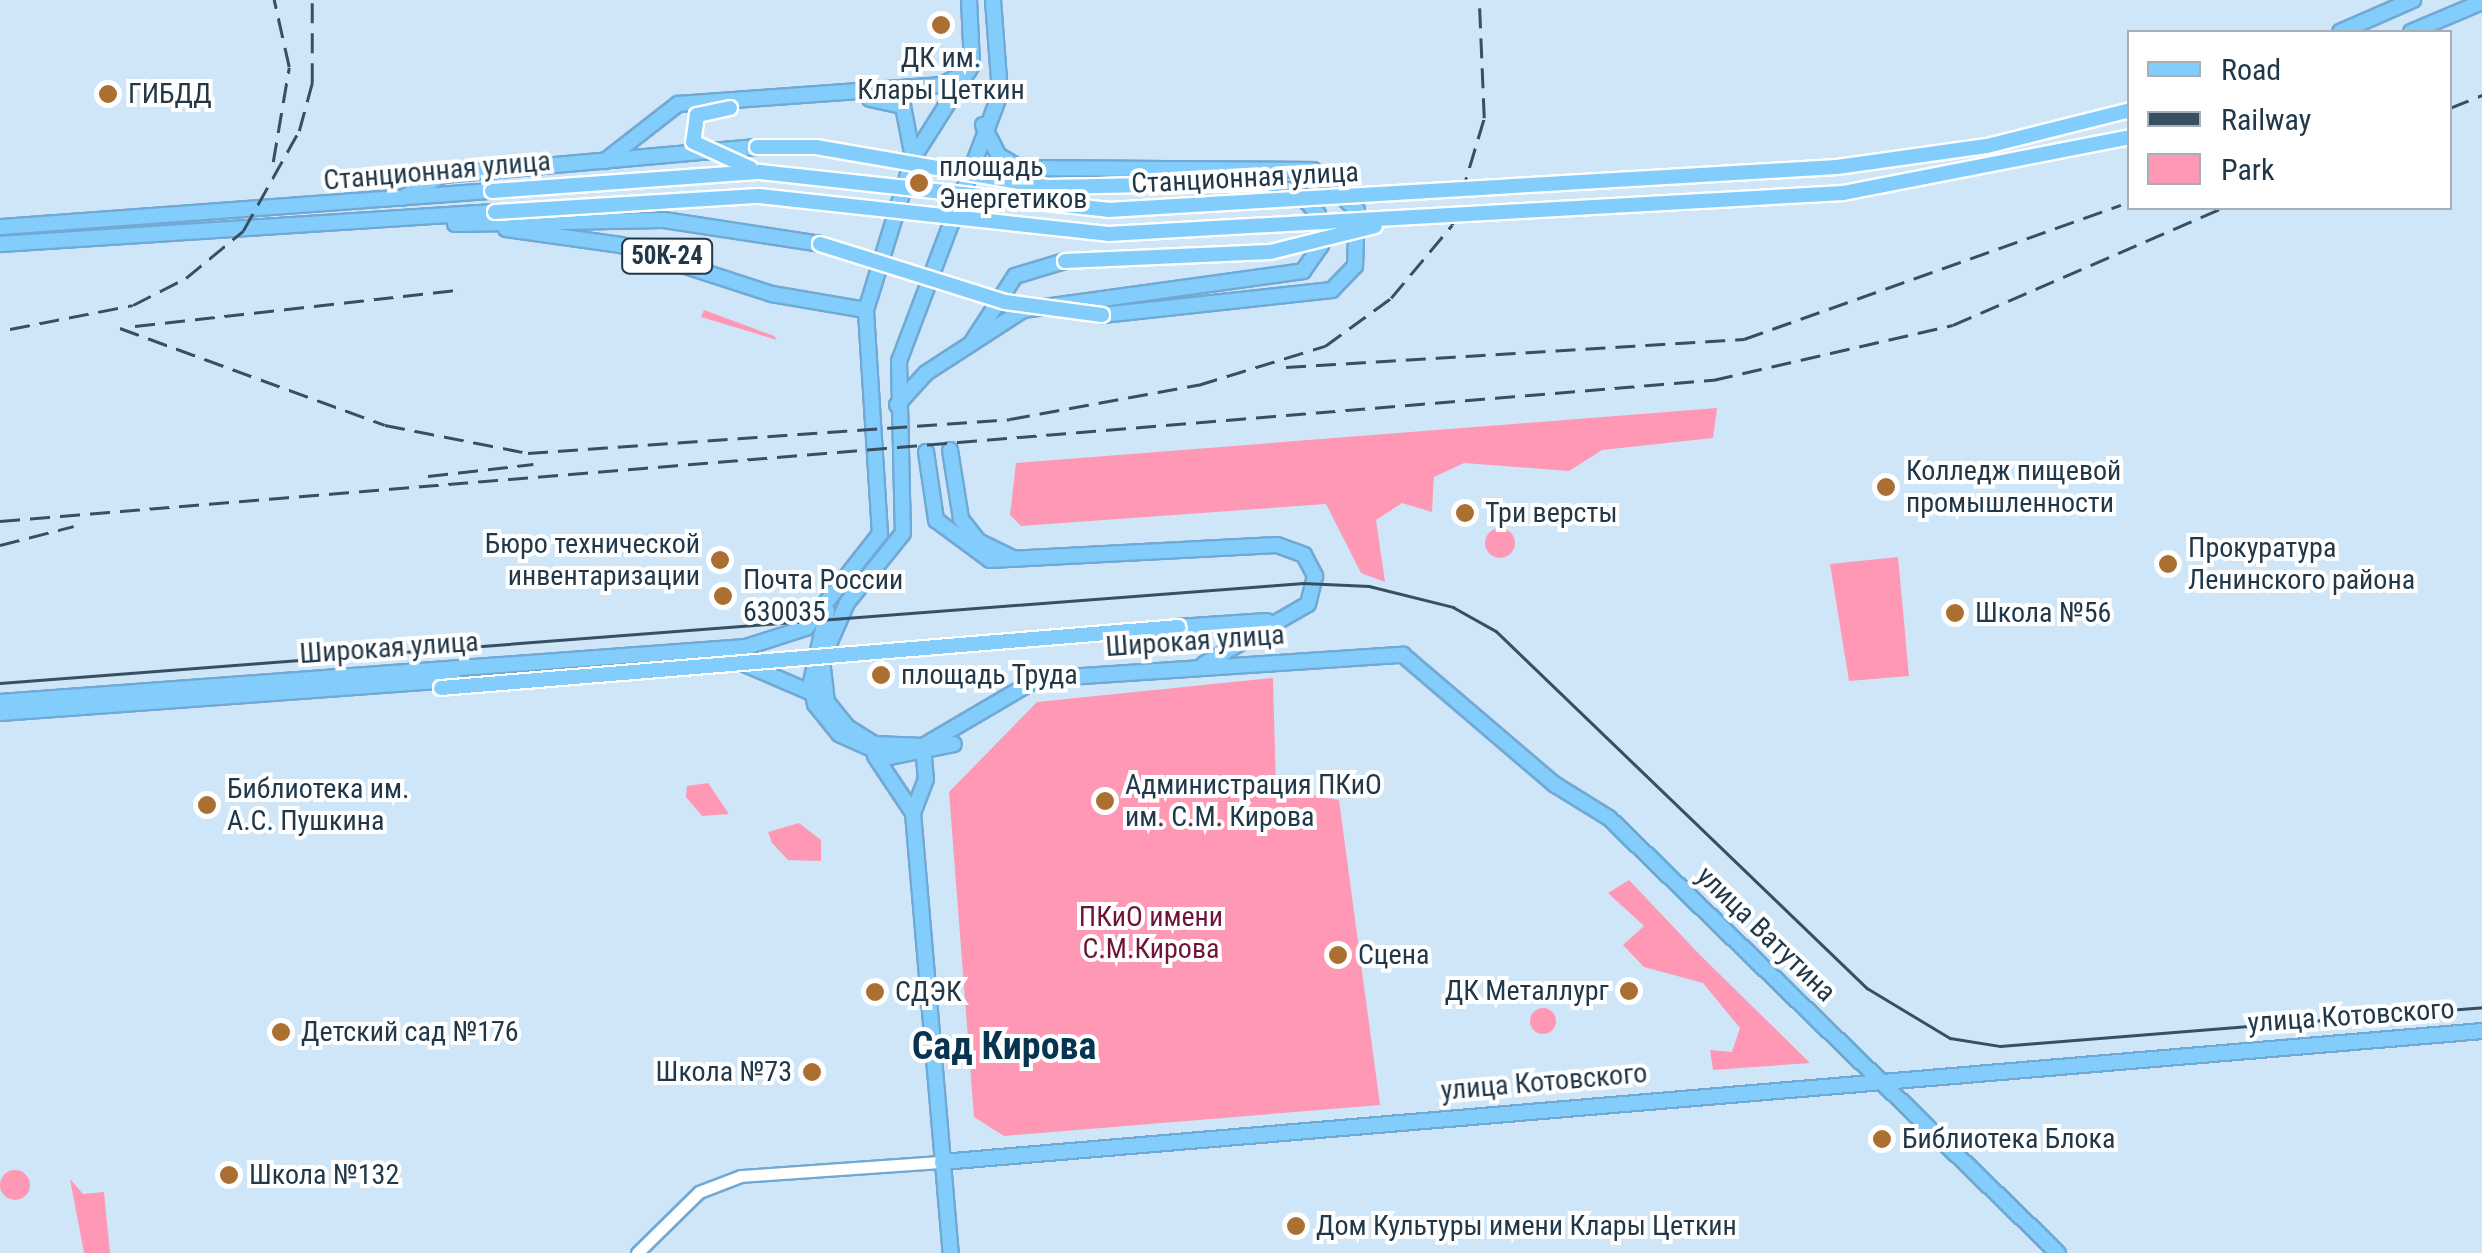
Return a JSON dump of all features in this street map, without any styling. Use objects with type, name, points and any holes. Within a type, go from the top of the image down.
[{"type":"main road","points":[[913,813],[872,754],[839,734],[812,692],[813,646],[834,597],[880,534],[866,310],[913,158],[971,68],[969,0]]},
{"type":"main road","points":[[924,751],[859,738],[827,702],[822,681],[825,646],[846,603],[903,534],[894,410],[907,326],[983,125],[1000,94],[993,0]]},
{"type":"main road","points":[[2345,30],[2413,0]]},
{"type":"main road","points":[[2415,30],[2482,2]]},
{"type":"main road","points":[[605,161],[678,104],[942,85],[971,68]]},
{"type":"main road","points":[[760,172],[693,142],[696,115],[730,108],[895,101],[908,113],[913,158]]},
{"type":"main road","name":"Станционная улица","points":[[0,227],[760,172],[1108,210],[1837,168],[1986,146],[2127,111]]},
{"type":"main road","points":[[461,223],[664,220],[820,244],[1006,302],[1102,315],[1319,294],[1344,281],[1360,247],[1357,210],[1332,179],[1287,168],[1034,170],[998,155],[983,125]]},
{"type":"main road","name":"Станционная улица","points":[[0,244],[759,196],[1082,234],[1408,218],[1842,193],[2127,138]]},
{"type":"main road","points":[[402,198],[442,175],[757,146],[816,148],[1012,184],[1263,183],[1300,193],[1318,214],[1321,245],[1303,271],[1023,310],[968,352],[920,378],[894,410]]},
{"type":"main road","points":[[327,206],[329,223]]},
{"type":"main road","points":[[968,352],[1000,290],[1064,261],[1270,252],[1408,218]]},
{"type":"main road","name":"50К-24","points":[[329,223],[461,223],[621,245],[772,294],[866,310]]},
{"type":"main road","points":[[950,450],[968,530],[998,554],[1031,562]]},
{"type":"main road","points":[[926,452],[946,534],[979,557],[1031,562],[1290,548],[1313,569],[1313,596],[1199,666]]},
{"type":"main road","name":"Широкая улица","points":[[0,702],[780,641],[834,597]]},
{"type":"main road","points":[[395,685],[441,688],[1272,620]]},
{"type":"main road","name":"Широкая улица","points":[[924,751],[954,744],[978,718],[1038,679],[1377,651],[1425,667]]},
{"type":"main road","name":"Широкая улица","points":[[0,713],[742,662],[812,692]]},
{"type":"main road","name":"улица Ватутина","points":[[1425,667],[1554,784],[1609,818],[2058,1253]]},
{"type":"main road","points":[[872,754],[924,751]]},
{"type":"main road","points":[[924,751],[913,813],[951,1253]]},
{"type":"main road","name":"улица Котовского","points":[[942,1162],[1878,1078],[2482,1031]]},
{"type":"street","name":"улица Котовского","points":[[638,1253],[699,1192],[741,1176],[942,1162]]},
{"type":"green space","points":[[704,310],[774,336],[777,340],[701,317]]},
{"type":"green space","points":[[1717,408],[1713,438],[1602,450],[1569,471],[1464,463],[1434,477],[1432,512],[1402,503],[1376,520],[1385,582],[1361,573],[1326,504],[1021,526],[1010,515],[1016,463]]},
{"type":"green space","points":[[1500,528],[1511,532],[1515,543],[1511,554],[1500,558],[1489,554],[1485,543],[1489,532]]},
{"type":"green space","points":[[1898,557],[1909,676],[1849,681],[1830,564]]},
{"type":"green space","name":"ПКиО имени С.М.Кирова","points":[[1273,678],[1276,789],[1339,800],[1380,1105],[1004,1136],[974,1117],[949,792],[1037,702]]},
{"type":"green space","points":[[708,783],[729,814],[702,816],[686,797],[687,786]]},
{"type":"green space","points":[[799,823],[821,840],[821,861],[788,860],[772,843],[768,832]]},
{"type":"green space","points":[[1629,880],[1810,1063],[1713,1070],[1710,1050],[1732,1052],[1740,1028],[1703,983],[1644,967],[1623,945],[1644,926],[1608,893]]},
{"type":"green space","points":[[1543,1008],[1552,1012],[1556,1021],[1552,1030],[1543,1034],[1534,1030],[1530,1021],[1534,1012]]},
{"type":"green space","points":[[15,1170],[26,1174],[30,1185],[26,1196],[15,1200],[4,1196],[0,1185],[4,1174]]},
{"type":"green space","points":[[70,1179],[83,1194],[104,1192],[110,1253],[84,1253]]},
{"type":"tram line","points":[[0,683],[1303,583],[1369,586],[1453,607],[1496,631],[1867,988],[1950,1038],[2000,1046],[2482,1007]]},
{"type":"railway","points":[[273,162],[289,67],[274,0]]},
{"type":"railway","points":[[10,329],[133,305],[186,278],[243,231],[299,131],[312,83],[312,0]]},
{"type":"railway","points":[[120,328],[385,425],[528,453],[1010,419],[1198,385],[1325,346],[1391,298],[1452,225],[1484,118],[1479,0]]},
{"type":"railway","points":[[2452,107],[2482,95]]},
{"type":"railway","points":[[1286,367],[1744,339],[2121,205]]},
{"type":"railway","points":[[0,521],[1713,380],[1953,325],[2217,210]]},
{"type":"railway","points":[[135,326],[463,289]]},
{"type":"railway","points":[[428,476],[533,464]]},
{"type":"railway","points":[[0,545],[74,526]]},
{"type":"place","name":"ДК им. Клары Цеткин","points":[[941,25]]},
{"type":"place","name":"ГИБДД","points":[[108,94]]},
{"type":"place","name":"площадь Энергетиков","points":[[919,183]]},
{"type":"place","name":"Колледж пищевой промышленности","points":[[1886,487]]},
{"type":"place","name":"Три версты","points":[[1465,513]]},
{"type":"place","name":"Бюро технической инвентаризации","points":[[720,560]]},
{"type":"place","name":"Прокуратура Ленинского района","points":[[2168,564]]},
{"type":"place","name":"Почта России 630035","points":[[723,596]]},
{"type":"place","name":"Школа №56","points":[[1955,613]]},
{"type":"place","name":"площадь Труда","points":[[881,675]]},
{"type":"place","name":"Администрация ПКиО им. С.М. Кирова","points":[[1105,801]]},
{"type":"place","name":"Библиотека им. А.С. Пушкина","points":[[207,805]]},
{"type":"place","name":"Сцена","points":[[1338,955]]},
{"type":"place","name":"ДК Металлург","points":[[1629,991]]},
{"type":"place","name":"СДЭК","points":[[875,992]]},
{"type":"place","name":"Детский сад №176","points":[[281,1032]]},
{"type":"place","name":"Школа №73","points":[[812,1072]]},
{"type":"place","name":"Библиотека Блока","points":[[1882,1139]]},
{"type":"place","name":"Школа №132","points":[[229,1175]]},
{"type":"place","name":"Дом Культуры имени Клары Цеткин","points":[[1296,1226]]},
{"type":"district","name":"Сад Кирова","points":[[1004,1047]]}]
